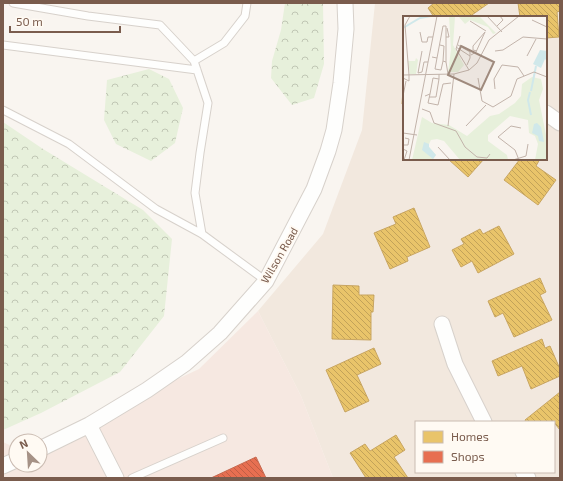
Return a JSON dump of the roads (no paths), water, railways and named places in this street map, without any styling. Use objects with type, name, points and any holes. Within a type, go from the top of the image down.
[{"type":"street","name":"Wilson Road","points":[[48,445],[89,425],[147,390],[186,363],[220,333],[266,281],[314,188],[334,130],[341,83],[346,29],[345,3]]},
{"type":"street","points":[[547,114],[560,123]]},
{"type":"street","points":[[442,324],[455,364],[484,421]]},
{"type":"street","points":[[89,425],[116,478]]},
{"type":"lane","points":[[13,3],[88,16],[160,25],[194,61],[208,103],[195,194],[202,234]]},
{"type":"lane","points":[[194,61],[224,43],[245,16],[246,3]]},
{"type":"lane","points":[[3,45],[197,70]]},
{"type":"lane","points":[[3,110],[69,144],[156,209],[202,234],[266,281]]},
{"type":"lane","points":[[132,478],[223,438]]}]
